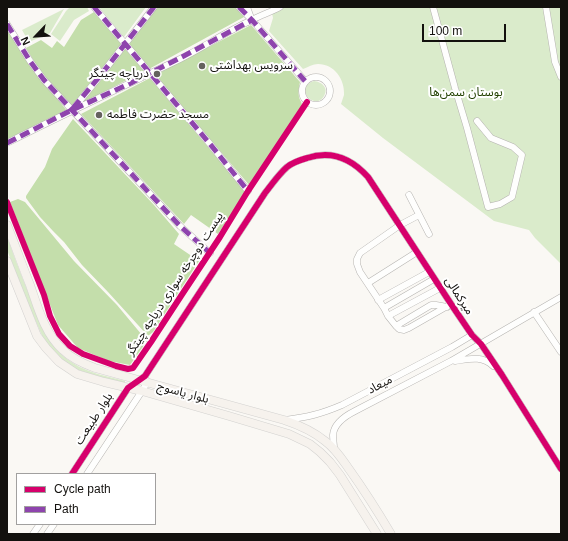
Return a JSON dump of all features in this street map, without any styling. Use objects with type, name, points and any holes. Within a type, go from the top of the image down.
[{"type":"main road","name":"بلوار یاسوج","points":[[7,225],[42,320],[57,344],[64,351],[86,365],[284,420],[316,434],[334,448],[391,534]]},
{"type":"main road","name":"بلوار یاسوج","points":[[7,261],[37,336],[59,362],[77,374],[142,391],[289,434],[310,444],[330,462],[340,475],[375,532]]},
{"type":"street","points":[[94,7],[248,191]]},
{"type":"street","points":[[72,110],[154,7]]},
{"type":"street","points":[[239,7],[305,81]]},
{"type":"street","points":[[247,7],[252,20]]},
{"type":"street","points":[[7,143],[72,110],[131,83],[280,7]]},
{"type":"street","points":[[433,7],[488,207],[500,204],[512,197],[522,155],[513,147],[491,138],[477,121]]},
{"type":"street","points":[[546,7],[555,62],[561,78]]},
{"type":"street","points":[[7,24],[30,61],[44,80],[180,226],[210,252]]},
{"type":"street","points":[[313,77],[322,78],[326,81],[330,94],[325,102],[317,105],[307,102],[302,95],[302,86],[305,81],[313,77]]},
{"type":"street","name":"میرکمالی","points":[[143,380],[197,296],[279,174],[288,165],[313,156],[324,154],[339,156],[360,168],[368,177],[440,288],[449,305],[472,335],[481,344],[561,468]]},
{"type":"street","points":[[409,195],[429,234]]},
{"type":"street","points":[[419,215],[400,225],[360,253],[357,259],[357,264],[360,272],[388,316],[399,329],[404,330],[410,328],[449,305]]},
{"type":"street","points":[[368,283],[417,252]]},
{"type":"street","points":[[378,300],[429,272]]},
{"type":"street","points":[[384,308],[434,279]]},
{"type":"street","points":[[388,316],[440,288]]},
{"type":"street","name":"میعاد","points":[[334,448],[333,435],[335,428],[345,417],[451,361],[561,297]]},
{"type":"street","points":[[396,326],[431,305],[449,305]]},
{"type":"street","points":[[534,312],[561,352]]},
{"type":"street","name":"میعاد","points":[[284,420],[317,415],[342,405],[472,335]]},
{"type":"street","points":[[451,361],[457,357],[458,353],[452,347]]},
{"type":"street","points":[[451,361],[483,359],[502,375]]},
{"type":"street","name":"بلوار طبیعت","points":[[73,473],[128,388],[143,380]]},
{"type":"street","name":"بلوار طبیعت","points":[[88,473],[142,391],[143,380]]},
{"type":"street","points":[[33,534],[39,525]]},
{"type":"street","points":[[47,534],[53,525]]},
{"type":"green space","points":[[70,7],[87,7],[89,11],[74,20],[60,41],[51,34]]},
{"type":"green space","points":[[99,7],[146,7],[124,37]]},
{"type":"green space","points":[[154,7],[235,7],[244,17],[149,69],[127,42]]},
{"type":"green space","name":"بوستان سمن‌ها","points":[[271,7],[561,7],[561,264],[529,230],[494,221],[383,138],[341,104],[344,95],[343,83],[334,70],[318,64],[303,69],[269,31],[273,18]]},
{"type":"green space","points":[[64,9],[50,33],[29,42],[22,30]]},
{"type":"green space","points":[[94,12],[144,71],[73,108],[40,71],[26,48],[41,40],[52,48],[57,41],[64,47],[81,20]]},
{"type":"green space","points":[[251,25],[300,82],[299,95],[302,105],[301,110],[250,186],[155,75]]},
{"type":"green space","points":[[7,28],[31,66],[67,111],[7,140]]},
{"type":"green space","points":[[150,78],[246,192],[218,234],[191,215],[184,224],[81,114]]},
{"type":"green space","points":[[314,81],[322,84],[326,90],[324,96],[320,100],[316,101],[311,100],[308,97],[305,88],[308,84]]},
{"type":"green space","points":[[73,119],[154,205],[179,234],[174,244],[199,261],[153,332],[148,336],[82,265],[64,242],[40,217],[26,198],[45,167],[52,149]]},
{"type":"green space","points":[[18,199],[25,202],[74,261],[117,305],[147,341],[130,365],[109,361],[78,348],[58,325],[10,202]]},
{"type":"green space","points":[[7,237],[40,322],[56,349],[73,363],[98,374],[125,381],[124,384],[75,369],[56,355],[43,338],[30,308],[7,250]]},
{"type":"marked path","points":[[94,7],[248,191]]},
{"type":"marked path","points":[[73,108],[154,7]]},
{"type":"marked path","points":[[239,7],[305,81]]},
{"type":"marked path","points":[[7,143],[72,110],[131,83],[252,20]]},
{"type":"marked path","points":[[7,24],[30,61],[44,80],[180,226],[210,253]]},
{"type":"cycle path","name":"پیست دوچرخه سواری دریاچه چیتگر","points":[[7,202],[44,295],[50,316],[59,334],[70,346],[83,354],[116,366],[128,369],[133,368],[307,102]]},
{"type":"cycle path","points":[[73,473],[128,388],[145,376],[265,193],[276,179],[294,162],[324,155],[340,157],[355,165],[368,177],[451,304],[502,375],[561,469]]},
{"type":"place","name":"سرویس بهداشتی","points":[[202,66]]},
{"type":"place","name":"دریاچه چیتگر","points":[[157,74]]},
{"type":"place","name":"مسجد حضرت فاطمه","points":[[99,115]]}]
